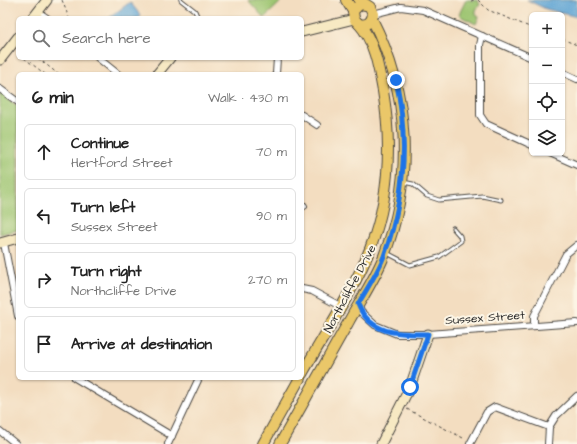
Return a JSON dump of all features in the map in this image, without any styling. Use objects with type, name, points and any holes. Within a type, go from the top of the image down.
[{"type":"main road","name":"Northcliffe Drive","points":[[304,370],[370,250],[380,218],[387,186],[389,155],[388,123],[381,80],[368,36],[355,18],[346,0]]},
{"type":"main road","name":"Northcliffe Drive","points":[[280,444],[358,304],[385,252],[396,219],[402,182],[404,147],[400,100],[387,50],[370,7],[362,2]]},
{"type":"main road","points":[[362,2],[355,18],[366,24],[373,16]]},
{"type":"main road","points":[[263,444],[299,380]]},
{"type":"street","points":[[36,15],[47,0]]},
{"type":"street","points":[[373,16],[401,7],[423,10],[529,57]]},
{"type":"street","points":[[304,31],[355,18]]},
{"type":"street","points":[[482,36],[480,45],[480,114],[486,124],[529,144]]},
{"type":"street","points":[[0,60],[16,40]]},
{"type":"street","points":[[100,60],[116,72]]},
{"type":"street","points":[[159,72],[168,60]]},
{"type":"street","points":[[276,72],[277,60]]},
{"type":"street","points":[[565,73],[577,79]]},
{"type":"street","points":[[0,89],[16,101]]},
{"type":"street","points":[[304,116],[317,125]]},
{"type":"street","points":[[557,156],[577,165]]},
{"type":"street","points":[[16,239],[2,243],[16,307]]},
{"type":"street","points":[[534,326],[534,316],[566,254],[577,245]]},
{"type":"street","points":[[304,289],[312,291],[340,306]]},
{"type":"street","name":"Sussex Street","points":[[358,304],[368,320],[386,331],[397,334],[428,334],[577,323]]},
{"type":"street","points":[[381,444],[410,387],[428,334]]},
{"type":"street","points":[[78,380],[172,436]]},
{"type":"street","points":[[168,444],[198,380]]},
{"type":"street","points":[[548,444],[549,428],[556,416],[577,396]]},
{"type":"street","points":[[470,443],[487,412],[495,407],[549,428]]},
{"type":"street","points":[[0,431],[16,444]]},
{"type":"lane","points":[[181,0],[195,11],[197,16]]},
{"type":"lane","points":[[402,182],[413,184],[427,196],[439,200],[482,196],[501,200]]},
{"type":"lane","points":[[385,252],[410,265],[439,257],[461,241],[460,236],[453,228]]},
{"type":"path","points":[[62,0],[68,16]]},
{"type":"path","points":[[478,0],[488,10],[529,27]]},
{"type":"path","points":[[565,40],[577,44]]},
{"type":"path","points":[[27,60],[42,72]]},
{"type":"path","points":[[40,60],[56,72]]},
{"type":"path","points":[[400,406],[470,443]]},
{"type":"green space","points":[[248,0],[283,0],[266,16],[262,16]]},
{"type":"green space","points":[[466,0],[477,0],[480,4],[476,10],[476,15],[479,17],[476,24],[459,14]]},
{"type":"green space","points":[[0,92],[16,105],[16,230],[0,234]]},
{"type":"water","points":[[527,0],[577,0],[577,17],[565,14],[565,12],[546,9]]},
{"type":"water","points":[[130,2],[141,16],[112,16]]},
{"type":"route","points":[[396,80],[403,121],[404,154],[402,188],[396,219],[384,257],[358,304],[368,320],[386,331],[397,334],[428,334],[410,387]]}]
